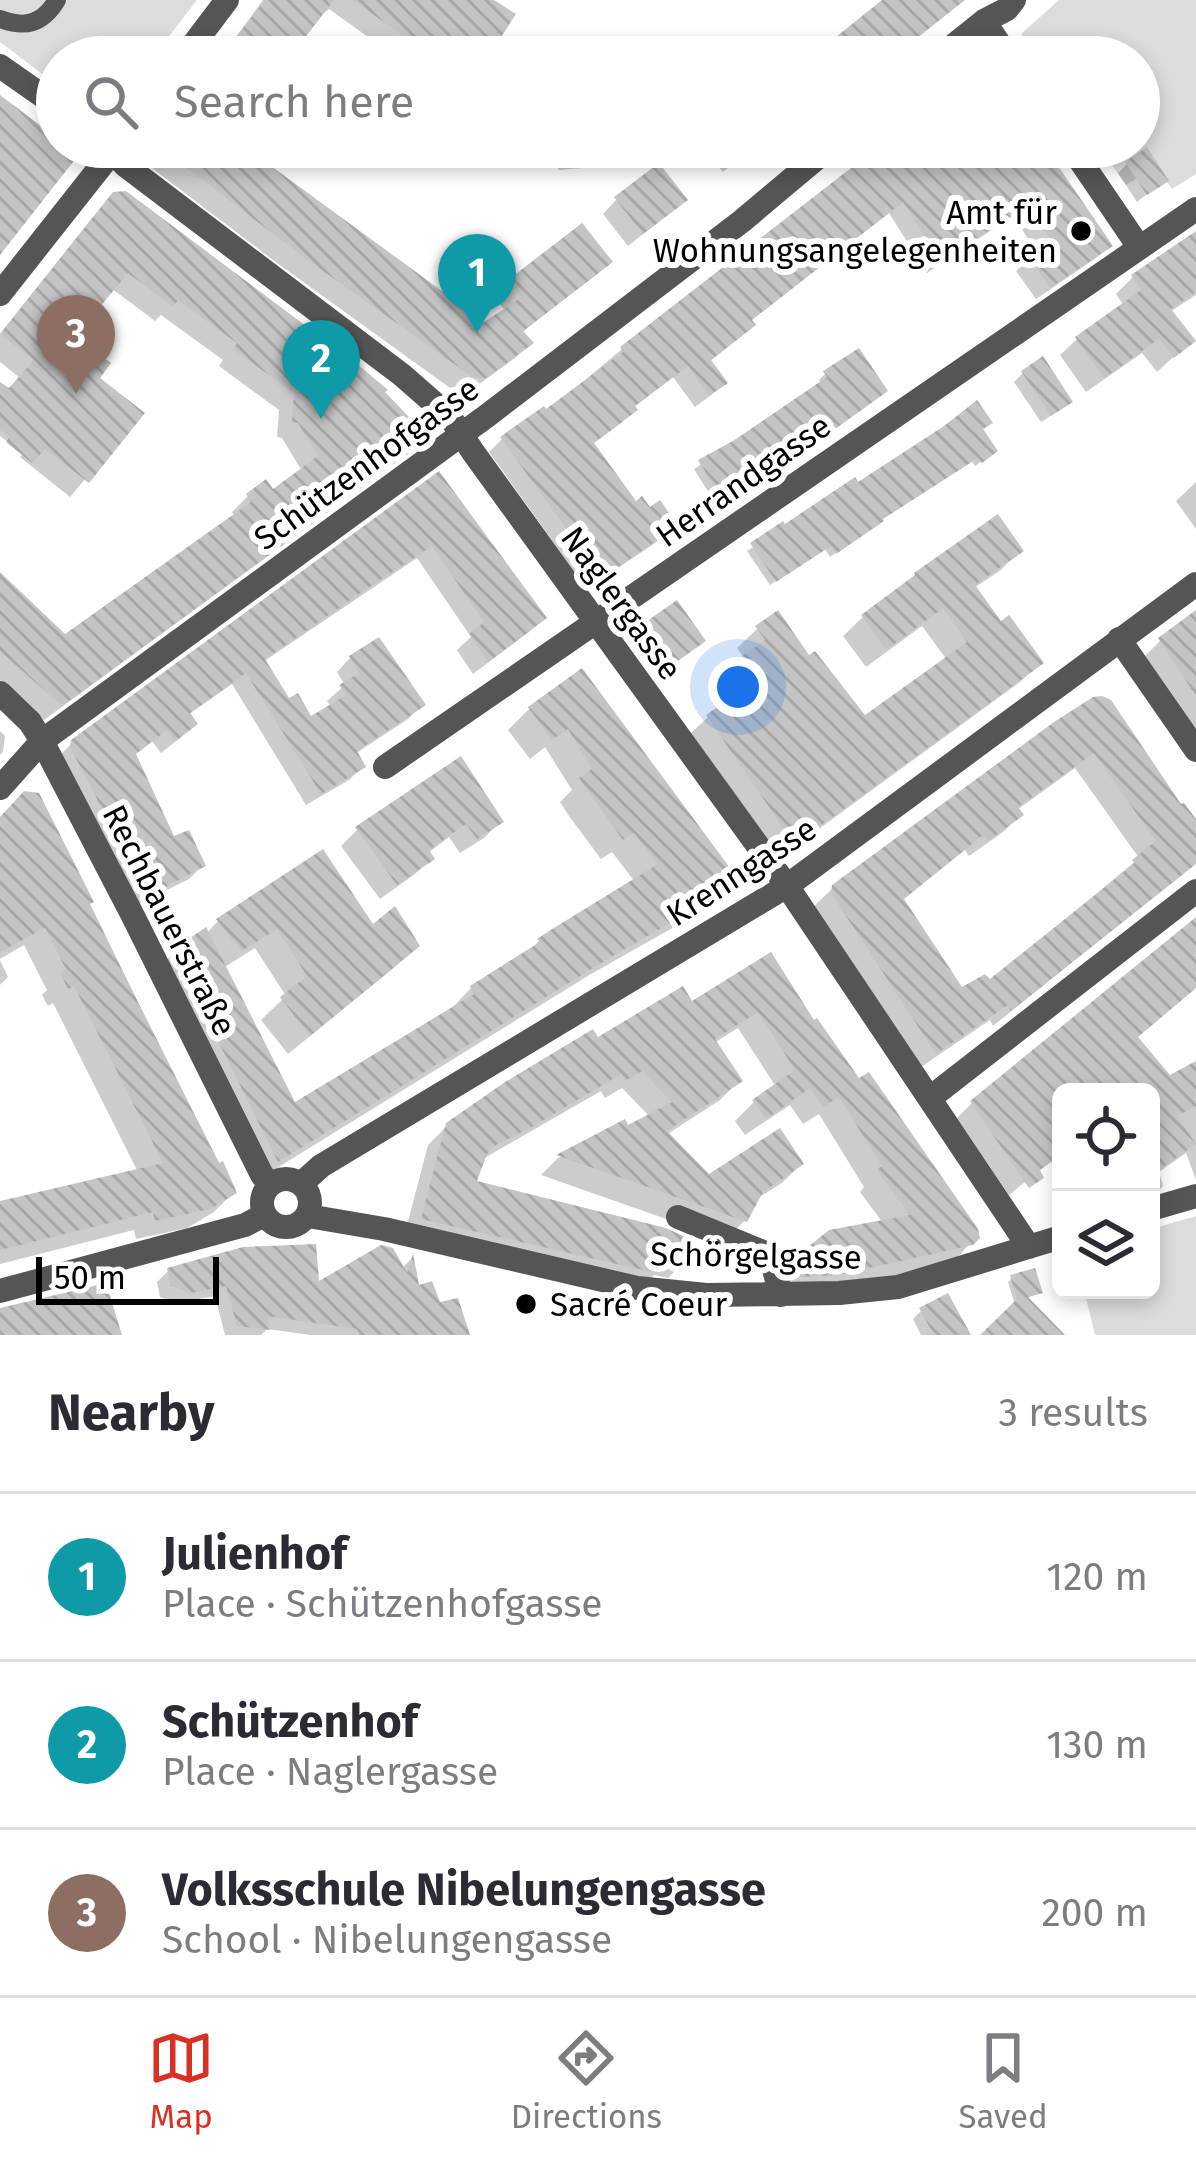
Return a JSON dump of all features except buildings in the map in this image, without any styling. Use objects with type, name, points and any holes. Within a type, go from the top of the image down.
[{"type":"street","points":[[0,19],[29,29],[57,0]]},
{"type":"street","points":[[200,36],[227,0]]},
{"type":"street","points":[[965,36],[1014,0]]},
{"type":"street","points":[[984,21],[994,36]]},
{"type":"street","points":[[0,66],[36,91]]},
{"type":"street","points":[[0,294],[97,168]]},
{"type":"street","name":"Naglergasse","points":[[136,168],[450,416],[787,886],[1029,1247]]},
{"type":"street","name":"Schützenhofgasse","points":[[0,788],[42,741],[462,434],[805,168]]},
{"type":"street","points":[[1085,168],[1139,247]]},
{"type":"street","name":"Herrandgasse","points":[[385,767],[1196,209]]},
{"type":"street","name":"Krenngasse","points":[[301,1184],[321,1166],[787,886],[1196,584]]},
{"type":"street","points":[[1119,639],[1196,750]]},
{"type":"street","name":"Rechbauerstraße","points":[[0,693],[42,741],[270,1184]]},
{"type":"street","points":[[930,1098],[1196,891]]},
{"type":"street","points":[[286,1179],[301,1184],[310,1198],[308,1216],[294,1227],[277,1226],[264,1215],[262,1198],[270,1184],[286,1179]]},
{"type":"street","points":[[1160,1206],[1196,1196]]},
{"type":"street","points":[[0,1291],[245,1225],[264,1215]]},
{"type":"street","name":"Schörgelgasse","points":[[308,1216],[637,1288],[706,1295],[898,1287],[1052,1240]]},
{"type":"street","points":[[678,1217],[763,1252],[773,1266],[781,1295]]},
{"type":"shaded area","points":[[0,0],[197,0],[169,36],[36,36],[36,69],[0,42]]},
{"type":"shaded area","points":[[1059,0],[1196,0],[1196,174],[1172,189],[1157,168],[1160,36],[1021,34]]},
{"type":"shaded area","points":[[1114,168],[1154,168],[1126,185]]},
{"type":"shaded area","points":[[1196,1216],[1196,1335],[1095,1335],[1086,1299],[1160,1299],[1160,1226]]},
{"type":"place","name":"Amt für Wohnungsangelegenheiten","points":[[1081,231]]},
{"type":"place","name":"Julienhof","points":[[477,333]]},
{"type":"place","name":"Volksschule Nibelungengasse","points":[[76,394]]},
{"type":"place","name":"Schützenhof","points":[[321,419]]},
{"type":"place","name":"Sacré Coeur","points":[[526,1304]]}]
